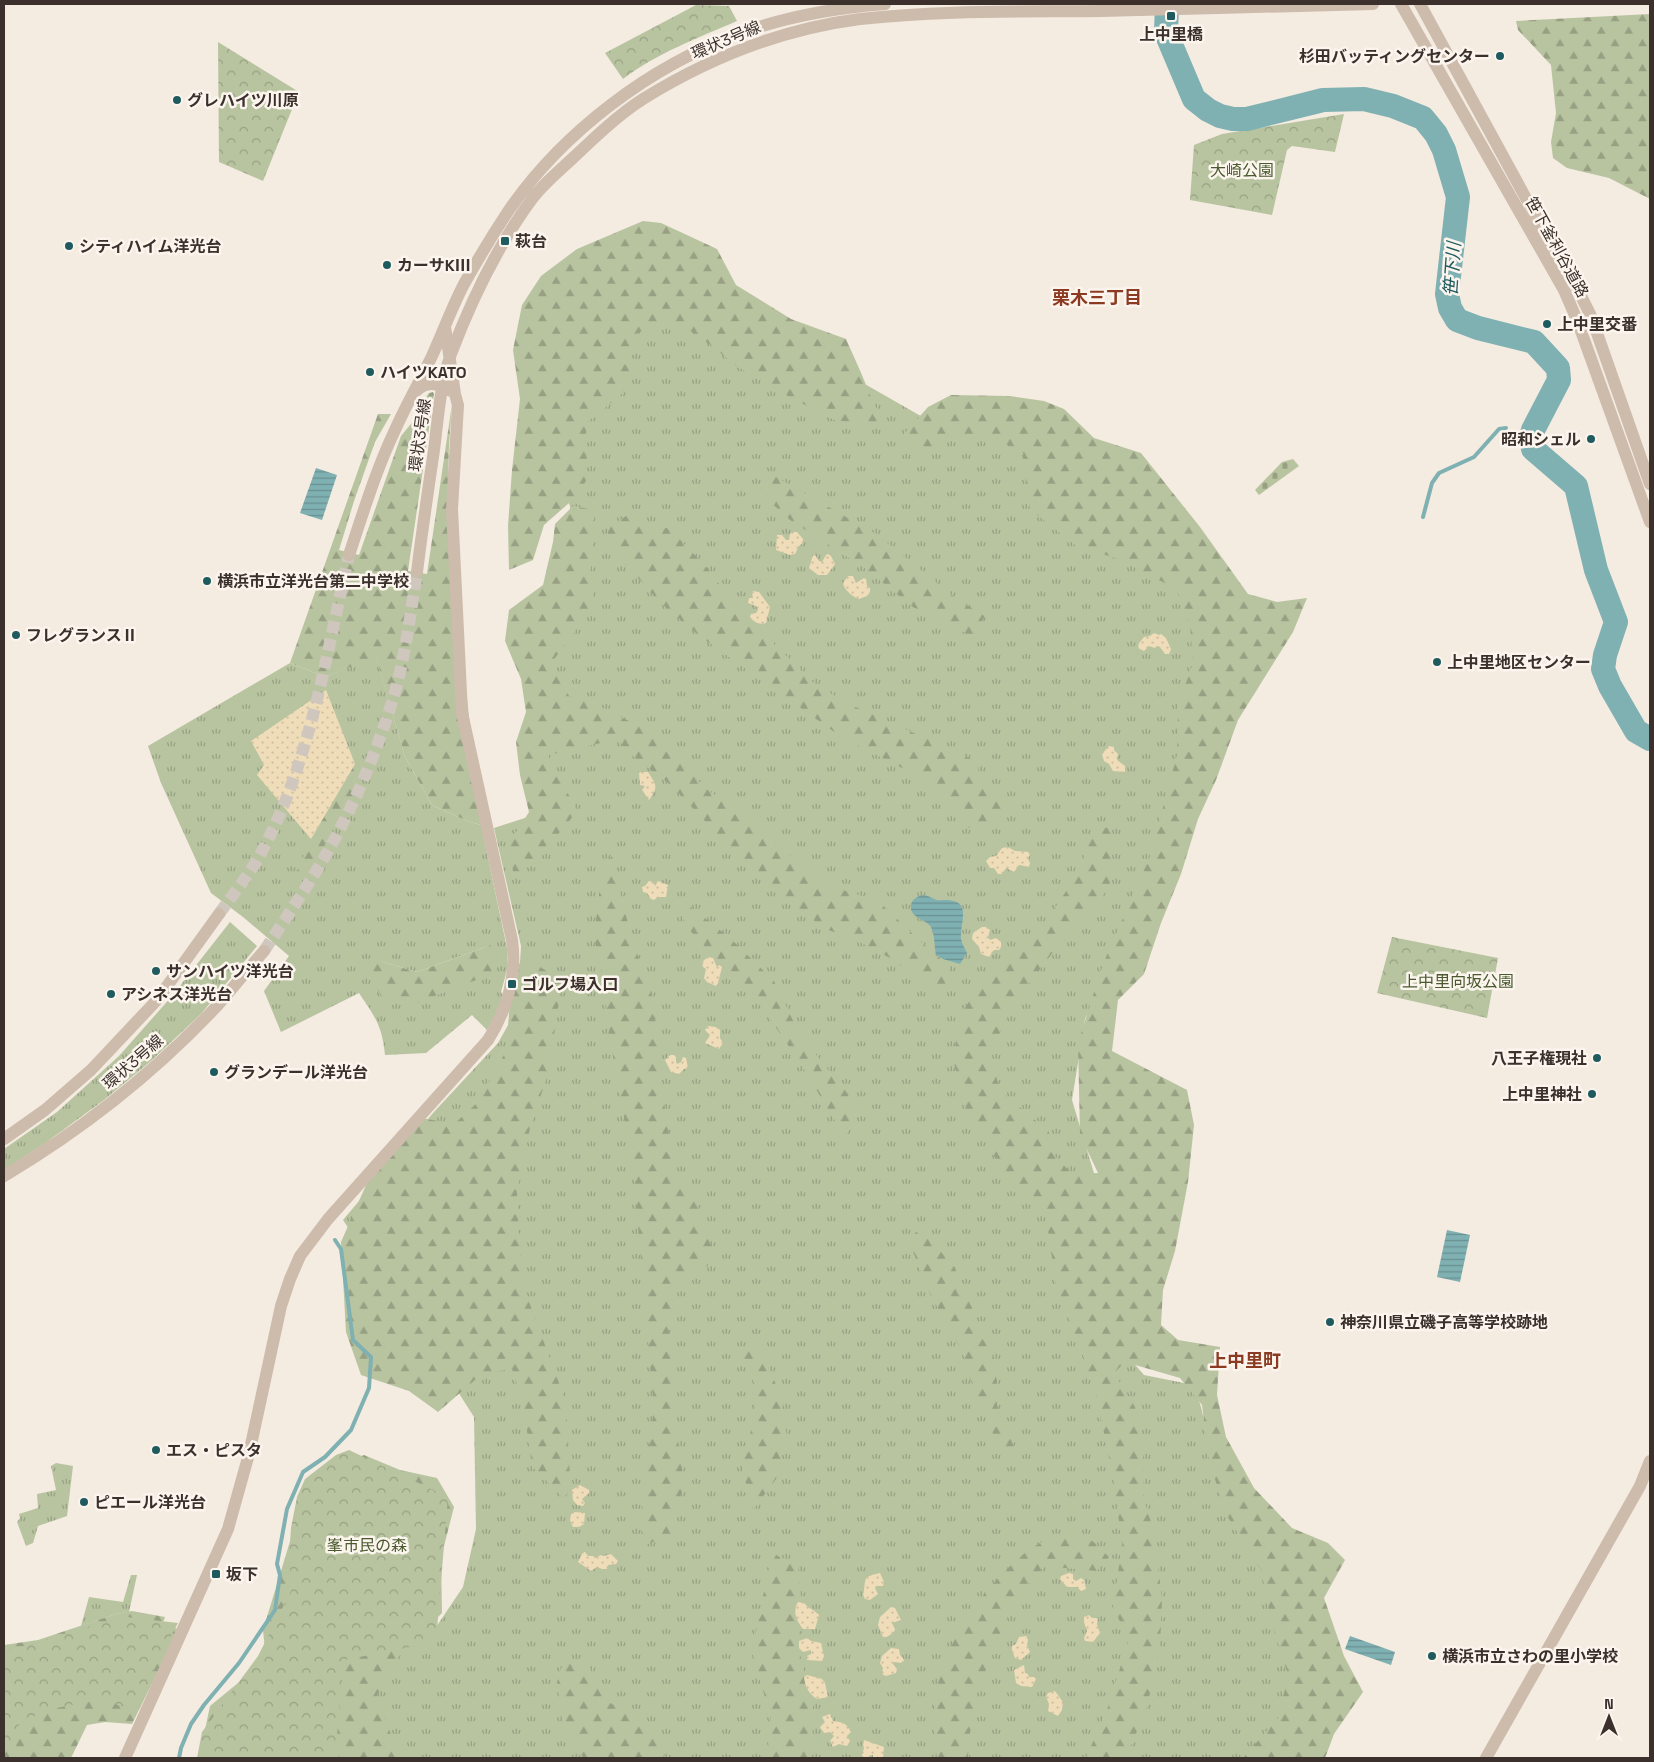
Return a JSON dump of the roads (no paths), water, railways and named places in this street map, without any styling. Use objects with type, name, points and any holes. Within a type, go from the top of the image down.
[{"type":"street","name":"環状3号線","points":[[349,555],[370,492],[395,430],[446,327],[463,286],[486,246],[524,190],[560,149],[583,126],[626,94],[668,68],[706,48],[739,34],[776,22],[817,12],[885,4]]},
{"type":"street","name":"環状3号線","points":[[416,572],[438,416],[450,358],[473,303],[497,256],[533,197],[592,140],[641,100],[712,61],[741,48],[774,37],[818,26],[859,20],[1022,11],[1373,4]]},
{"type":"street","name":"笹下釜利谷道路","points":[[1400,4],[1564,290],[1577,320],[1650,522]]},
{"type":"street","name":"笹下釜利谷道路","points":[[1420,4],[1540,224],[1574,282],[1590,316],[1650,484]]},
{"type":"street","points":[[125,1758],[228,1529],[249,1454],[281,1306],[300,1256],[328,1219],[488,1040],[499,1023],[508,998],[515,958],[462,712],[452,509],[458,404],[446,327]]},
{"type":"street","points":[[414,394],[421,386],[430,384],[444,387],[455,394]]},
{"type":"street","name":"環状3号線","points":[[4,1139],[45,1110],[91,1070],[157,1000],[219,914]]},
{"type":"street","name":"環状3号線","points":[[4,1176],[40,1155],[86,1123],[140,1081],[218,1005],[264,950]]},
{"type":"street","points":[[1486,1758],[1640,1486],[1650,1461]]},
{"type":"water","points":[[316,468],[337,475],[322,520],[300,513]]},
{"type":"water","points":[[922,895],[937,900],[953,901],[962,907],[961,939],[967,953],[960,964],[936,955],[931,927],[915,916],[911,909],[912,901]]},
{"type":"water","points":[[1447,1230],[1470,1235],[1460,1282],[1437,1277]]},
{"type":"water","points":[[1350,1636],[1395,1652],[1391,1665],[1345,1649]]},
{"type":"waterway","name":"笹下川","points":[[1167,4],[1166,33],[1194,99],[1208,110],[1220,116],[1233,119],[1247,119],[1323,100],[1364,99],[1393,106],[1423,118],[1436,134],[1444,150],[1458,197],[1447,294],[1450,308],[1457,320],[1478,328],[1534,342],[1558,368],[1559,380],[1533,430],[1531,437],[1533,449],[1576,486],[1596,570],[1616,622],[1605,655],[1603,669],[1610,686],[1636,731],[1650,739]]},
{"type":"waterway","points":[[1423,517],[1432,483],[1439,473],[1474,457],[1499,429],[1506,428]]},
{"type":"waterway","name":"笹下川","points":[[1527,428],[1533,430]]},
{"type":"waterway","points":[[179,1758],[191,1724],[204,1705],[239,1663],[275,1610],[280,1575],[277,1564],[287,1509],[303,1472],[325,1457],[351,1430],[369,1388],[371,1357],[353,1340],[341,1249],[335,1240]]},
{"type":"tunnel","points":[[219,914],[256,862],[275,826],[290,789],[314,712],[349,555]]},
{"type":"tunnel","points":[[264,951],[324,857],[370,765],[397,686],[407,638],[417,572]]},
{"type":"place","name":"上中里橋","points":[[1171,16]]},
{"type":"place","name":"杉田バッティングセンター","points":[[1500,56]]},
{"type":"place","name":"グレハイツ川原","points":[[177,100]]},
{"type":"place","name":"萩台","points":[[505,241]]},
{"type":"place","name":"シティハイム洋光台","points":[[69,246]]},
{"type":"place","name":"カーサKⅢ","points":[[387,265]]},
{"type":"place","name":"上中里交番","points":[[1547,324]]},
{"type":"place","name":"ハイツKATO","points":[[370,372]]},
{"type":"place","name":"昭和シェル","points":[[1591,439]]},
{"type":"place","name":"横浜市立洋光台第二中学校","points":[[207,581]]},
{"type":"place","name":"フレグランスⅡ","points":[[16,635]]},
{"type":"place","name":"上中里地区センター","points":[[1437,662]]},
{"type":"place","name":"サンハイツ洋光台","points":[[156,971]]},
{"type":"place","name":"ゴルフ場入口","points":[[512,984]]},
{"type":"place","name":"アシネス洋光台","points":[[111,994]]},
{"type":"place","name":"八王子権現社","points":[[1597,1058]]},
{"type":"place","name":"グランデール洋光台","points":[[214,1072]]},
{"type":"place","name":"上中里神社","points":[[1592,1094]]},
{"type":"place","name":"神奈川県立磯子高等学校跡地","points":[[1330,1322]]},
{"type":"place","name":"エス・ピスタ","points":[[156,1450]]},
{"type":"place","name":"ピエール洋光台","points":[[84,1502]]},
{"type":"place","name":"坂下","points":[[216,1574]]},
{"type":"place","name":"横浜市立さわの里小学校","points":[[1432,1656]]},
{"type":"district","name":"栗木三丁目","points":[[1097,297]]},
{"type":"district","name":"上中里町","points":[[1245,1360]]},
{"type":"park label","name":"大崎公園","points":[[1242,170]]},
{"type":"park label","name":"上中里向坂公園","points":[[1458,981]]},
{"type":"park label","name":"峯市民の森","points":[[367,1545]]}]
